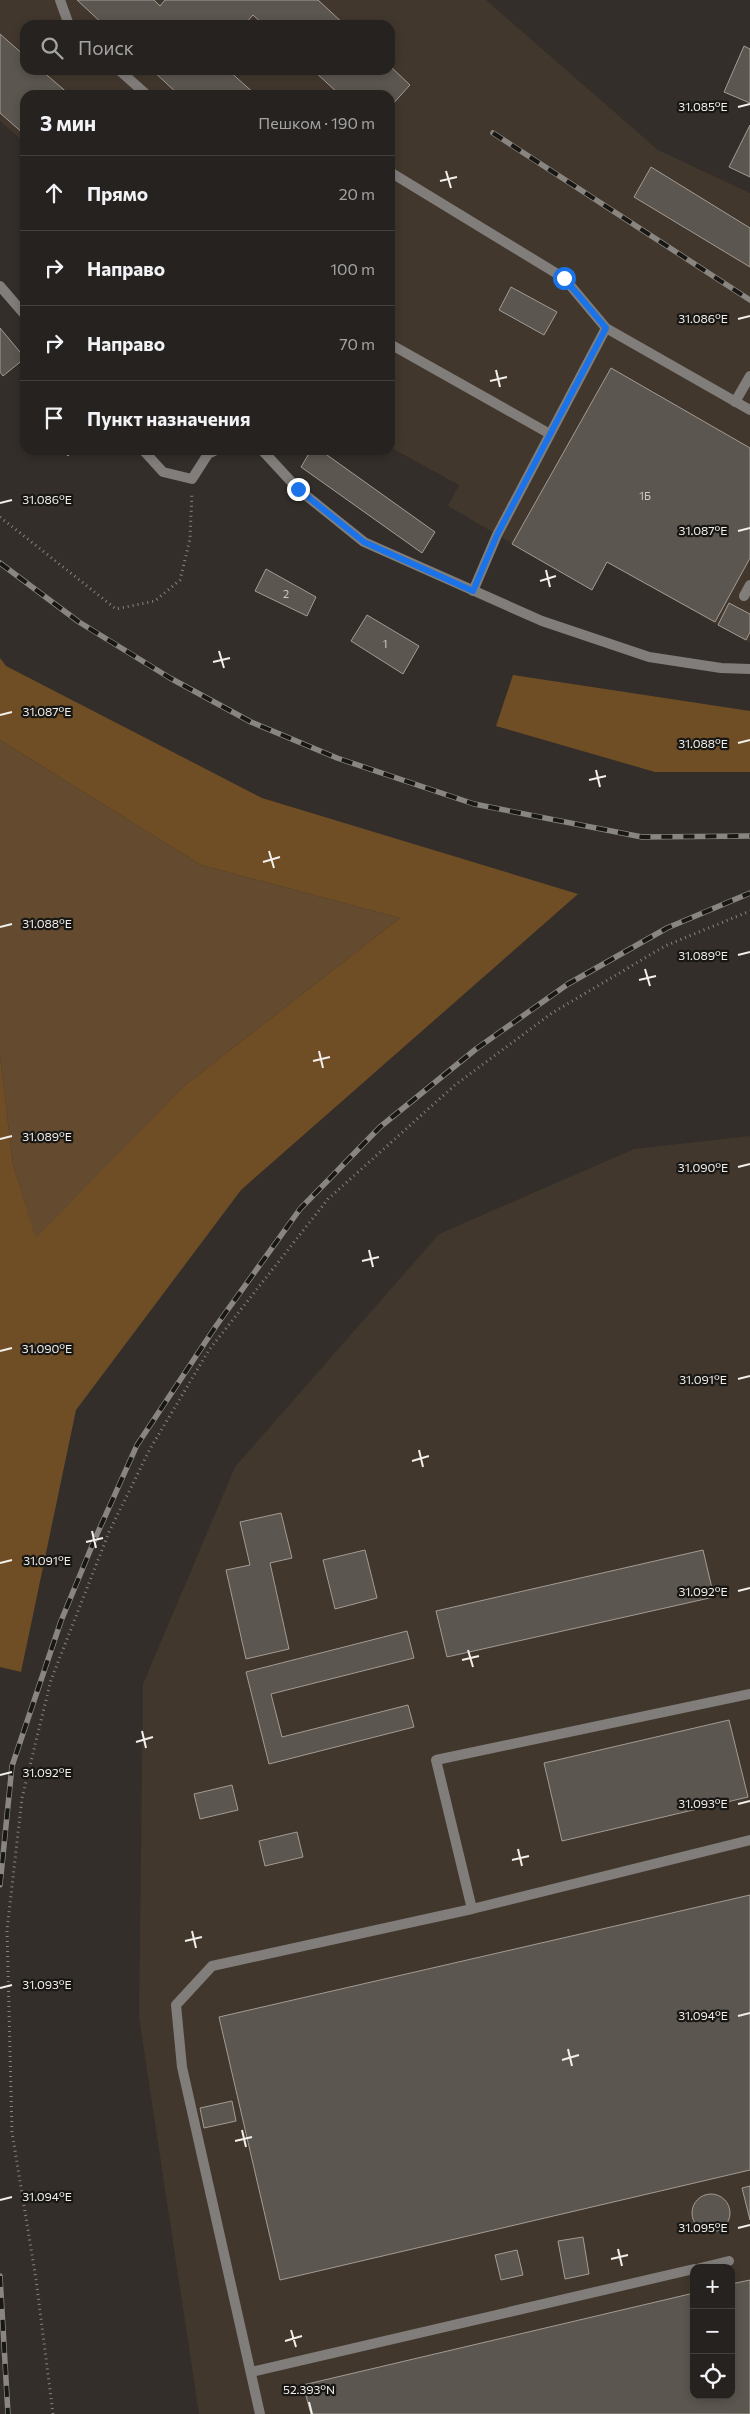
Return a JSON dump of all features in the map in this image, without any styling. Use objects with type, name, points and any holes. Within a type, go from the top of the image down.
[{"type":"street","points":[[60,0],[67,20]]},
{"type":"street","points":[[125,75],[141,90]]},
{"type":"street","points":[[395,175],[564,278],[606,328],[750,410]]},
{"type":"street","points":[[0,286],[20,309]]},
{"type":"street","points":[[473,591],[497,535],[606,328]]},
{"type":"street","points":[[395,347],[550,434]]},
{"type":"street","points":[[735,402],[750,376]]},
{"type":"street","points":[[148,455],[163,472],[192,479],[207,455]]},
{"type":"street","points":[[267,455],[298,489],[364,542],[473,591],[542,621],[649,657],[721,668],[750,669]]},
{"type":"street","points":[[744,596],[750,585]]},
{"type":"street","points":[[472,1909],[436,1760],[750,1694]]},
{"type":"street","points":[[260,2414],[182,2067],[176,2005],[212,1966],[472,1909],[750,1840]]},
{"type":"street","points":[[717,2264],[729,2261]]},
{"type":"street","points":[[251,2372],[690,2270]]},
{"type":"path","points":[[0,517],[116,609],[155,601],[180,580],[190,539],[192,479]]},
{"type":"path","points":[[53,2414],[36,2279],[12,2132],[8,2054],[7,1930],[22,1798],[51,1680],[109,1532],[150,1449],[209,1350],[328,1199],[455,1085],[552,1013],[665,946],[750,911]]},
{"type":"shaded area","points":[[0,0],[486,0],[658,150],[750,193],[750,643],[607,563],[592,590],[448,506],[459,485],[395,450],[395,90],[20,90],[20,139],[0,121]]},
{"type":"shaded area","points":[[0,658],[6,666],[262,798],[578,894],[241,1190],[76,1410],[21,1672],[0,1667],[0,1056],[13,1165],[36,1238],[184,1086],[400,918],[201,865],[0,740]]},
{"type":"shaded area","points":[[513,675],[750,711],[750,772],[655,772],[496,726]]},
{"type":"shaded area","points":[[0,740],[201,865],[400,918],[184,1086],[36,1239],[13,1165],[0,1056]]},
{"type":"shaded area","points":[[750,1136],[750,2414],[199,2414],[139,2017],[143,1684],[235,1467],[439,1234],[634,1149]]},
{"type":"building","points":[[77,0],[154,0],[160,6],[165,0],[318,0],[340,20],[258,20],[253,15],[248,20],[99,20]]},
{"type":"building","points":[[0,34],[20,52],[20,75],[47,75],[64,90],[20,90],[20,131],[0,113]]},
{"type":"building","points":[[744,46],[750,49],[750,103],[724,92]]},
{"type":"building","points":[[395,71],[410,85],[395,102],[395,90],[335,90],[318,75],[395,75]]},
{"type":"building","points":[[157,75],[234,75],[250,90],[174,90]]},
{"type":"building","points":[[750,125],[750,177],[729,167]]},
{"type":"building","points":[[651,167],[750,228],[750,267],[634,197]]},
{"type":"building","points":[[511,287],[557,312],[544,335],[499,310]]},
{"type":"building","points":[[0,328],[20,352],[20,362],[3,376],[0,372]]},
{"type":"building","points":[[611,368],[750,448],[750,558],[715,622],[607,562],[592,590],[512,544]]},
{"type":"building","points":[[308,455],[327,455],[435,532],[422,553],[301,467]]},
{"type":"building","points":[[266,569],[316,597],[307,616],[255,591]]},
{"type":"building","points":[[729,603],[750,614],[750,632],[746,640],[718,625]]},
{"type":"building","points":[[367,615],[419,646],[403,674],[351,641]]},
{"type":"building","points":[[281,1513],[292,1558],[270,1563],[289,1649],[246,1659],[226,1570],[250,1565],[240,1522]]},
{"type":"building","points":[[365,1550],[377,1598],[335,1609],[323,1560]]},
{"type":"building","points":[[703,1550],[714,1597],[447,1657],[436,1611]]},
{"type":"building","points":[[407,1631],[414,1658],[271,1694],[282,1737],[408,1705],[414,1727],[269,1764],[246,1672]]},
{"type":"building","points":[[729,1720],[748,1797],[562,1841],[544,1763]]},
{"type":"building","points":[[232,1785],[238,1810],[200,1819],[194,1794]]},
{"type":"building","points":[[297,1832],[303,1857],[265,1866],[259,1841]]},
{"type":"building","points":[[750,1895],[750,2170],[280,2280],[219,2017]]},
{"type":"building","points":[[232,2101],[236,2121],[204,2128],[200,2108]]},
{"type":"building","points":[[750,2186],[750,2220],[742,2188]]},
{"type":"building","points":[[711,2194],[725,2199],[730,2213],[725,2227],[711,2232],[697,2227],[692,2213],[697,2199]]},
{"type":"building","points":[[583,2237],[589,2274],[565,2279],[558,2241]]},
{"type":"building","points":[[517,2250],[523,2275],[501,2280],[495,2255]]},
{"type":"building","points":[[750,2280],[750,2414],[311,2414],[303,2385],[690,2294],[690,2399],[735,2399],[735,2283]]},
{"type":"railway","points":[[493,133],[750,300]]},
{"type":"railway","points":[[0,563],[79,622],[170,678],[251,722],[337,758],[474,804],[642,837],[750,836]]},
{"type":"railway","points":[[0,1885],[12,1766],[61,1621],[94,1541],[137,1445],[216,1326],[300,1209],[380,1127],[476,1049],[568,984],[667,928],[750,893]]},
{"type":"railway","points":[[0,2276],[8,2414]]},
{"type":"route","points":[[298,489],[364,542],[473,591],[497,535],[606,328],[564,278]]}]
